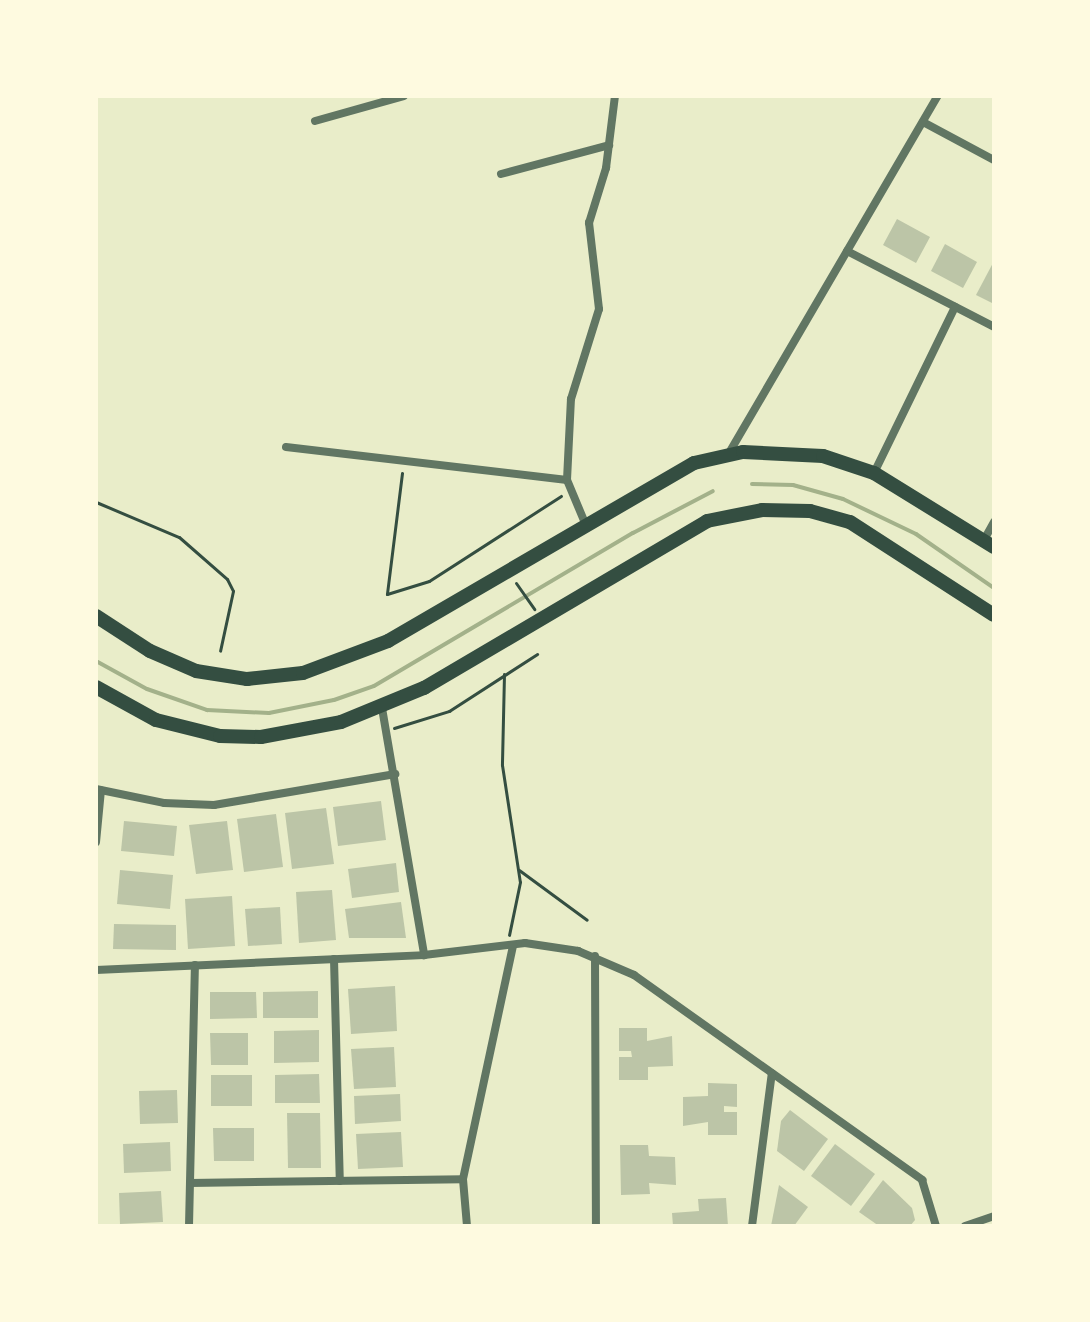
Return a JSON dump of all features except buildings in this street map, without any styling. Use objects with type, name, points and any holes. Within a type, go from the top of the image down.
[{"type":"main road","points":[[96,616],[150,651],[196,671],[247,679],[294,675],[388,641],[585,523],[694,463],[729,453],[811,454],[874,473],[989,543]]},
{"type":"main road","points":[[96,687],[156,720],[230,737],[311,729],[382,708],[451,673],[707,521],[744,512],[810,511],[850,522],[994,615]]},
{"type":"street","points":[[315,121],[404,96]]},
{"type":"street","points":[[585,523],[569,485],[573,385],[599,309],[589,223],[609,145],[615,96]]},
{"type":"street","points":[[729,453],[938,96]]},
{"type":"street","points":[[923,122],[994,160]]},
{"type":"street","points":[[501,174],[609,145]]},
{"type":"street","points":[[847,251],[994,327]]},
{"type":"street","points":[[874,473],[955,307]]},
{"type":"street","points":[[286,447],[569,485]]},
{"type":"street","points":[[989,543],[994,522]]},
{"type":"street","points":[[382,708],[424,955]]},
{"type":"street","points":[[96,842],[99,789],[164,803],[214,805],[395,774]]},
{"type":"street","points":[[96,970],[424,955],[543,944],[595,956],[634,975],[922,1180],[936,1226]]},
{"type":"street","points":[[467,1226],[463,1179],[508,945]]},
{"type":"street","points":[[595,956],[596,1226]]},
{"type":"street","points":[[334,959],[340,1181]]},
{"type":"street","points":[[189,1226],[195,965]]},
{"type":"street","points":[[752,1226],[772,1073]]},
{"type":"street","points":[[190,1183],[463,1179]]},
{"type":"street","points":[[965,1226],[994,1216]]},
{"type":"path","points":[[403,461],[387,594],[419,586],[450,569],[569,485]]},
{"type":"path","points":[[96,502],[179,537],[227,579],[233,591],[220,651]]},
{"type":"path","points":[[521,591],[529,602]]},
{"type":"path","points":[[387,729],[449,711],[537,654]]},
{"type":"path","points":[[504,674],[502,765],[519,870],[515,917],[508,945]]},
{"type":"path","points":[[519,870],[587,920]]},
{"type":"waterway","points":[[752,484],[793,485],[843,499],[916,534],[994,588]]},
{"type":"waterway","points":[[96,661],[147,689],[207,710],[269,713],[334,700],[374,686],[633,533],[713,491]]}]
